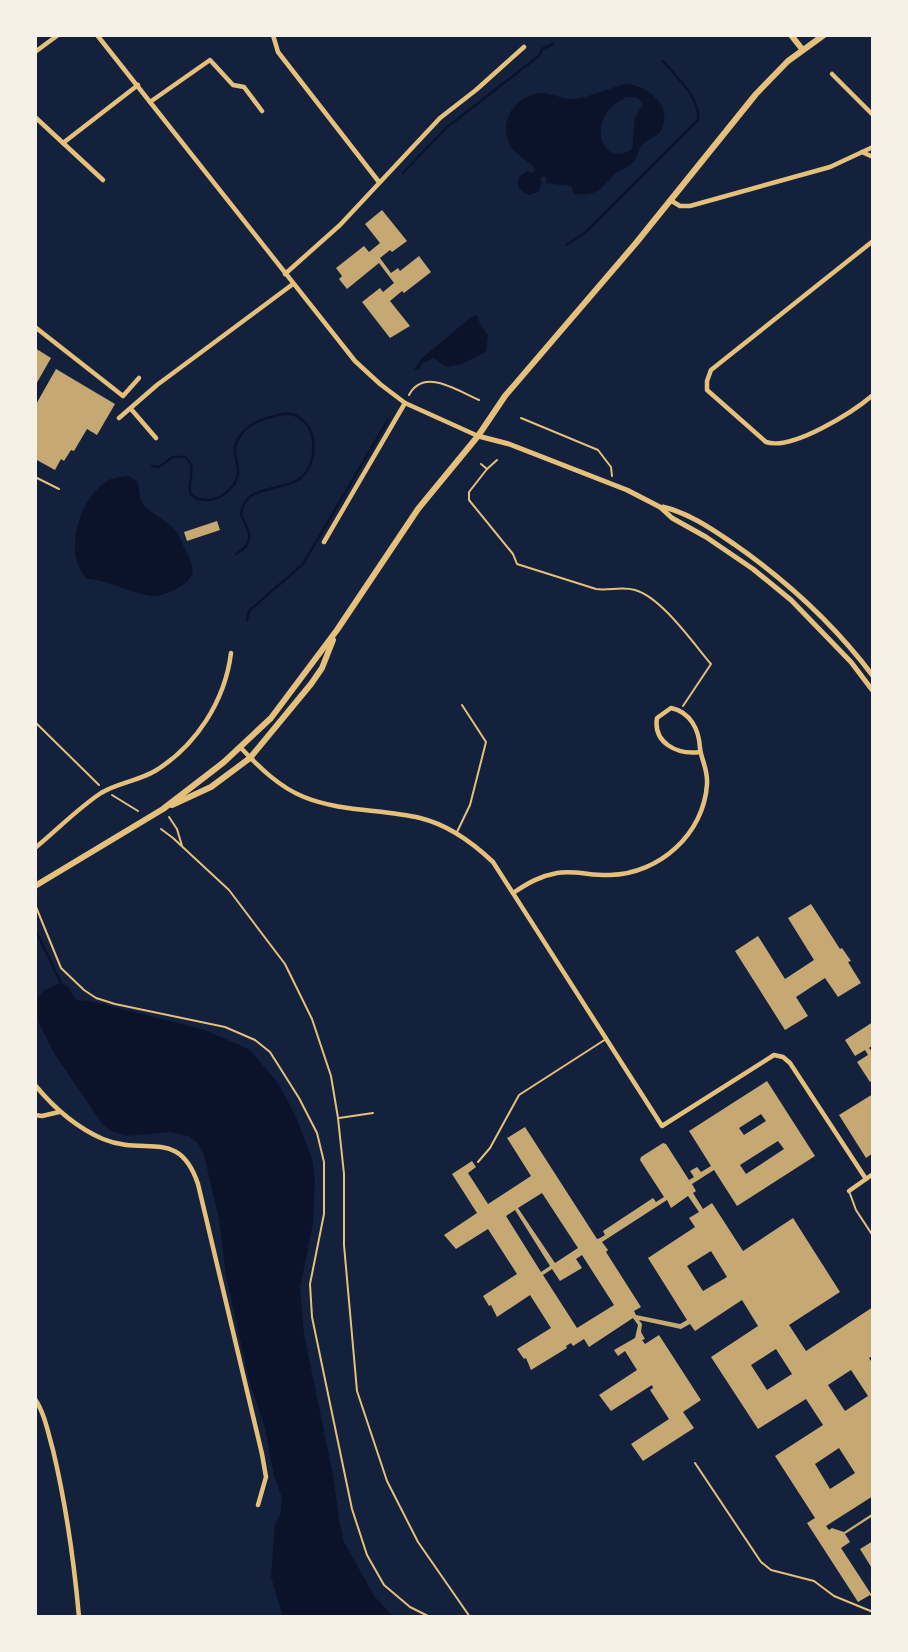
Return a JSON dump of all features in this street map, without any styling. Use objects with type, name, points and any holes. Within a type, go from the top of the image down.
[{"type":"main road","points":[[791,35],[802,49]]},
{"type":"main road","points":[[35,886],[163,808],[241,748],[293,691],[418,509],[478,436],[505,396],[630,251],[756,94],[802,49],[824,35]]},
{"type":"main road","points":[[163,808],[211,788],[250,758],[322,668],[337,630]]},
{"type":"street","points":[[35,52],[58,35]]},
{"type":"street","points":[[97,35],[355,361],[380,384],[405,403],[478,436],[509,444],[612,484],[660,506],[677,510],[710,527],[798,593],[850,646],[873,676]]},
{"type":"street","points":[[272,35],[278,52],[379,183]]},
{"type":"street","points":[[285,274],[340,225],[440,117],[476,90],[524,47]]},
{"type":"street","points":[[150,102],[210,60],[233,85],[244,87],[262,111]]},
{"type":"street","points":[[832,74],[873,115]]},
{"type":"street","points":[[63,143],[138,85]]},
{"type":"street","points":[[35,117],[103,180]]},
{"type":"street","points":[[670,200],[680,206],[690,206],[830,166],[873,147]]},
{"type":"street","points":[[862,152],[873,157]]},
{"type":"street","points":[[873,241],[711,370],[707,381],[707,390],[766,442],[775,445],[837,419],[873,395]]},
{"type":"street","points":[[119,418],[157,385],[293,284]]},
{"type":"street","points":[[35,327],[123,396],[139,378]]},
{"type":"street","points":[[324,542],[405,403]]},
{"type":"street","points":[[131,409],[156,438]]},
{"type":"street","points":[[660,506],[672,518],[753,569],[791,600],[851,662],[873,691]]},
{"type":"street","points":[[35,848],[78,810],[105,791],[135,781],[156,770],[195,737],[217,702],[231,653]]},
{"type":"street","points":[[513,893],[536,878],[560,872],[612,875],[635,872],[660,861],[690,832],[704,799],[707,773],[700,752],[698,733],[686,714],[680,710],[667,710],[657,718],[658,735],[664,743],[689,752],[700,752]]},
{"type":"street","points":[[241,748],[275,781],[304,797],[337,806],[421,818],[471,842],[493,862],[662,1126],[772,1056],[783,1057],[800,1076],[866,1179]]},
{"type":"street","points":[[35,1085],[60,1112],[104,1140],[117,1144],[169,1148],[190,1162],[198,1184],[262,1454],[266,1477],[258,1505]]},
{"type":"street","points":[[35,1115],[60,1112]]},
{"type":"street","points":[[849,1191],[873,1174]]},
{"type":"street","points":[[35,1399],[47,1426],[56,1464],[75,1571],[79,1617]]},
{"type":"lane","points":[[35,477],[60,489]]},
{"type":"lane","points":[[456,833],[470,805],[486,742],[462,705]]},
{"type":"lane","points":[[478,1162],[491,1148],[519,1095],[607,1039]]},
{"type":"lane","points":[[849,1191],[856,1210],[873,1237]]},
{"type":"lane","points":[[695,1463],[761,1562],[771,1570],[814,1581],[834,1596],[873,1612]]},
{"type":"path","points":[[405,403],[412,389],[420,383],[429,382],[439,382],[479,400]]},
{"type":"path","points":[[521,418],[598,450],[611,467],[612,484]]},
{"type":"path","points":[[496,460],[469,492],[469,500],[513,554],[517,564],[579,585],[607,591],[618,587],[637,590],[668,614],[711,664],[680,710]]},
{"type":"path","points":[[481,464],[487,469]]},
{"type":"path","points":[[35,722],[105,791],[138,811]]},
{"type":"path","points":[[163,808],[177,829],[183,847]]},
{"type":"path","points":[[160,830],[183,847],[229,890],[285,964],[312,1019],[331,1076],[338,1118],[344,1174],[344,1245],[357,1391],[387,1481],[418,1542],[470,1617]]},
{"type":"path","points":[[36,907],[61,968],[84,990],[96,998],[115,1004],[225,1027],[255,1040],[270,1052],[299,1098],[317,1133],[324,1162],[324,1214],[310,1284],[312,1317],[352,1510],[367,1555],[384,1585],[410,1607],[430,1617]]},
{"type":"path","points":[[338,1118],[373,1112]]},
{"type":"water","points":[[626,84],[641,88],[655,97],[665,118],[662,130],[642,145],[633,162],[591,194],[574,194],[571,186],[545,183],[547,179],[544,176],[540,178],[542,183],[538,192],[530,195],[521,191],[519,177],[527,171],[533,173],[535,169],[514,151],[506,134],[508,117],[518,103],[533,94],[546,93],[574,99]],"holes":[[[627,97],[638,98],[643,105],[635,117],[632,149],[621,154],[612,153],[601,138],[605,116],[613,105]]]},
{"type":"water","points":[[477,315],[488,335],[486,352],[462,364],[447,367],[433,358],[422,364],[419,370],[414,369],[421,359],[471,317]]},
{"type":"water","points":[[128,476],[138,481],[144,505],[175,530],[191,562],[193,572],[189,580],[164,594],[149,596],[87,579],[76,556],[77,527],[89,500],[107,481]]},
{"type":"water","points":[[60,983],[69,988],[76,1000],[90,1001],[202,1029],[249,1049],[279,1084],[312,1158],[315,1180],[313,1223],[300,1289],[304,1334],[333,1475],[339,1519],[344,1542],[374,1596],[394,1617],[283,1617],[271,1577],[275,1523],[280,1515],[282,1498],[274,1476],[265,1428],[249,1380],[226,1275],[219,1219],[204,1155],[197,1142],[188,1136],[171,1132],[127,1136],[113,1132],[103,1125],[54,1053],[38,1021],[38,997],[43,991]]},
{"type":"building","points":[[382,210],[407,241],[380,258],[391,273],[398,268],[400,271],[419,256],[431,272],[390,301],[410,326],[390,338],[362,302],[380,288],[383,292],[394,283],[379,263],[347,289],[339,279],[342,276],[336,268],[364,246],[369,252],[380,243],[365,224]]},
{"type":"building","points":[[35,348],[51,358],[35,386]]},
{"type":"building","points":[[56,369],[115,404],[97,435],[87,429],[74,451],[71,450],[64,461],[61,459],[55,470],[35,459],[35,406]]},
{"type":"building","points":[[217,521],[220,530],[187,541],[184,532]]},
{"type":"building","points":[[811,904],[840,949],[842,948],[851,961],[848,962],[861,983],[838,997],[825,978],[796,997],[808,1016],[785,1030],[735,951],[758,936],[785,979],[814,960],[788,918]]},
{"type":"building","points":[[873,1022],[873,1045],[869,1048],[873,1052],[873,1080],[870,1082],[857,1062],[868,1055],[865,1050],[855,1056],[845,1040]]},
{"type":"building","points":[[767,1081],[815,1156],[737,1206],[714,1170],[692,1184],[696,1191],[693,1193],[703,1209],[712,1203],[743,1251],[793,1218],[840,1292],[789,1325],[806,1351],[873,1307],[873,1356],[869,1358],[873,1364],[873,1496],[826,1526],[829,1530],[832,1528],[844,1532],[873,1513],[873,1516],[845,1534],[850,1542],[841,1548],[871,1594],[873,1592],[873,1599],[870,1595],[858,1602],[807,1523],[815,1518],[775,1456],[823,1425],[806,1399],[758,1429],[711,1357],[758,1326],[742,1300],[695,1331],[690,1324],[681,1329],[639,1320],[645,1344],[659,1335],[701,1400],[683,1412],[694,1428],[643,1461],[631,1444],[669,1419],[650,1390],[652,1385],[611,1411],[599,1395],[637,1370],[625,1351],[618,1356],[614,1350],[635,1338],[638,1325],[633,1318],[589,1347],[584,1339],[573,1346],[571,1343],[531,1370],[526,1358],[524,1359],[517,1349],[551,1328],[530,1295],[497,1317],[491,1305],[489,1306],[483,1296],[517,1274],[488,1229],[456,1249],[444,1235],[477,1213],[452,1174],[472,1161],[476,1167],[468,1173],[488,1204],[531,1176],[507,1138],[525,1127],[597,1239],[605,1235],[603,1231],[653,1198],[656,1202],[664,1197],[640,1160],[641,1157],[663,1143],[666,1144],[689,1180],[694,1177],[690,1171],[697,1167],[701,1172],[711,1166],[689,1131]],"holes":[[[761,1114],[766,1121],[744,1135],[739,1128]],[[778,1141],[784,1149],[746,1174],[740,1165]],[[542,1193],[578,1248],[555,1263],[518,1208]],[[688,1196],[699,1212],[689,1218],[695,1227],[648,1258],[687,1320],[680,1324],[636,1315],[634,1311],[641,1307],[602,1242],[667,1200],[671,1208]],[[515,1210],[550,1266],[541,1272],[506,1216]],[[711,1251],[727,1277],[703,1291],[687,1266]],[[582,1255],[614,1305],[577,1328],[543,1275],[552,1269],[560,1281],[582,1268],[576,1259]],[[776,1349],[792,1374],[767,1390],[751,1365]],[[851,1370],[868,1396],[845,1411],[828,1385]],[[839,1448],[855,1473],[830,1489],[815,1464]]]},
{"type":"building","points":[[873,1094],[873,1153],[866,1158],[839,1115]]},
{"type":"building","points":[[873,1541],[873,1570],[860,1549]]},
{"type":"waterway","points":[[403,173],[446,128],[540,55],[542,49],[553,44]]},
{"type":"waterway","points":[[566,245],[586,232],[698,120],[692,96],[663,61]]},
{"type":"waterway","points":[[152,466],[159,467],[173,457],[185,457],[192,469],[191,495],[207,500],[217,498],[227,492],[237,479],[235,448],[240,436],[250,426],[284,414],[294,415],[306,423],[313,443],[312,458],[307,471],[300,479],[250,496],[241,515],[249,532],[249,541],[236,554]]},
{"type":"waterway","points":[[247,620],[249,611],[303,564],[388,420]]},
{"type":"waterway","points":[[35,929],[61,983]]}]
